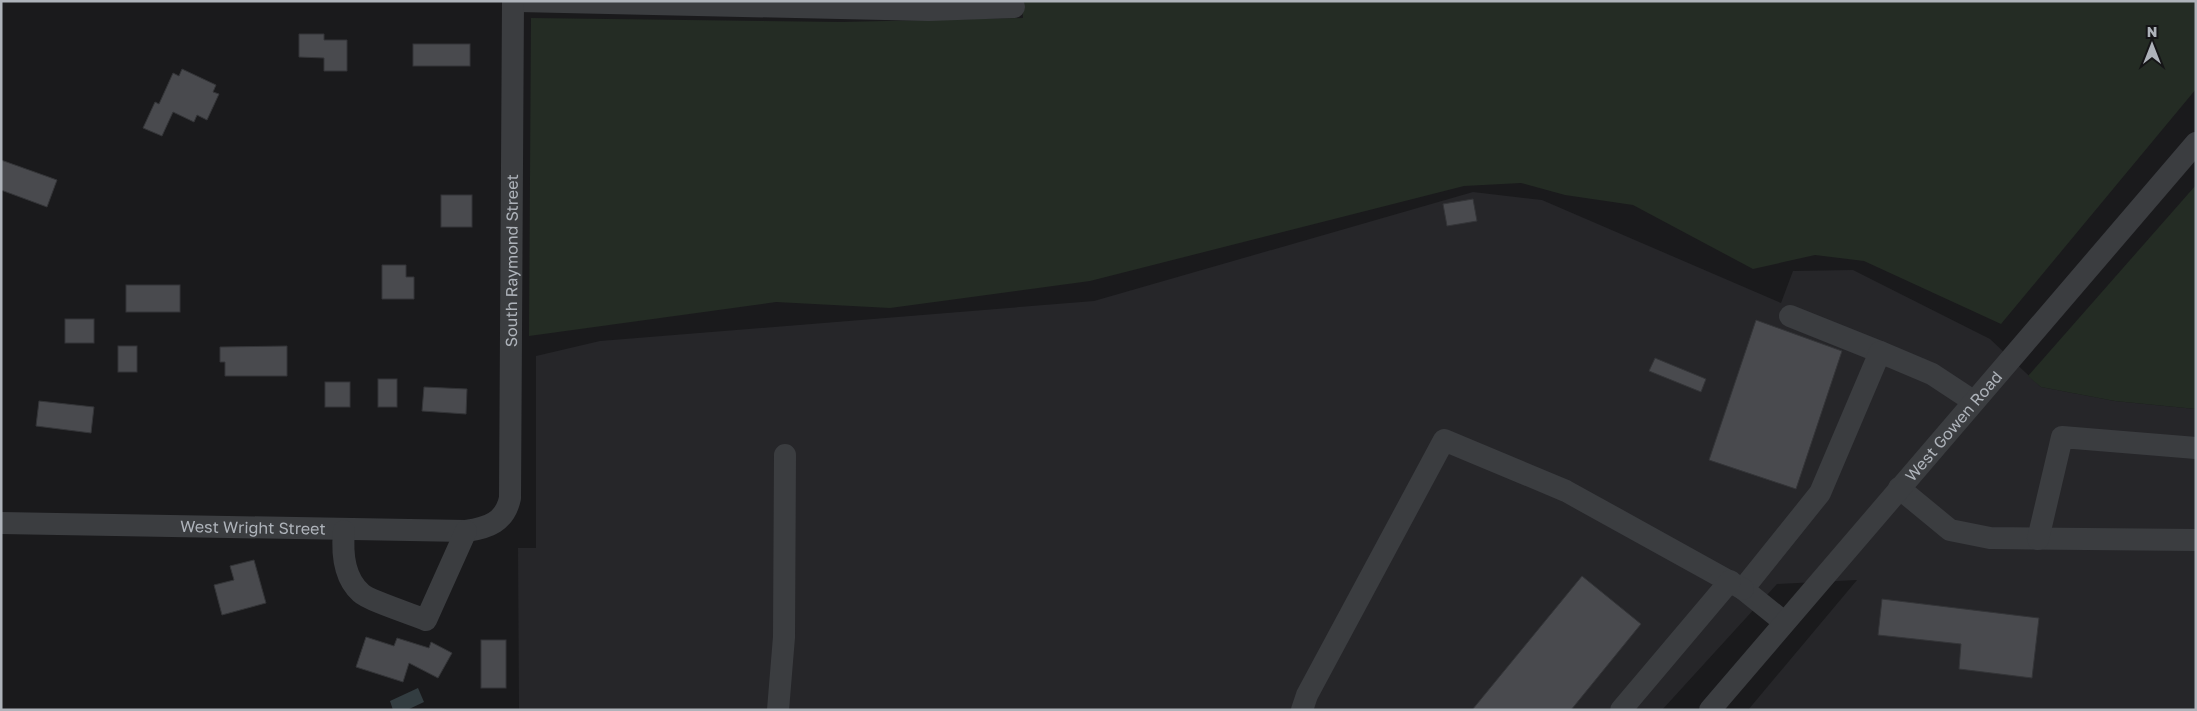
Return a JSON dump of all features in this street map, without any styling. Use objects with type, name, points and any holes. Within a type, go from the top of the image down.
[{"type":"street","name":"South Raymond Street","points":[[501,518],[508,508],[510,498],[513,1]]},
{"type":"street","points":[[520,1],[929,10],[1014,7]]},
{"type":"street","name":"West Gowen Road","points":[[1710,710],[2196,143]]},
{"type":"street","points":[[1790,316],[1932,374],[1973,401]]},
{"type":"street","points":[[1621,710],[1820,493],[1880,352]]},
{"type":"street","points":[[2038,538],[2062,436],[2196,448]]},
{"type":"street","points":[[1302,710],[1307,696],[1444,440],[1566,492],[1737,585],[1784,622]]},
{"type":"street","points":[[778,710],[784,638],[786,455]]},
{"type":"street","points":[[1899,488],[1950,530],[1990,538],[2196,540]]},
{"type":"street","name":"West Wright Street","points":[[1,523],[344,531],[466,531],[488,528],[501,518]]},
{"type":"street","points":[[344,531],[342,553],[347,572],[361,594],[426,620],[466,531]]},
{"type":"shaded area","points":[[1022,1],[2196,1],[2196,89],[2001,324],[1864,261],[1815,255],[1753,269],[1633,205],[1565,195],[1521,183],[1464,186],[1090,281],[890,308],[776,302],[529,336],[531,18],[841,22],[1023,18]]},
{"type":"shaded area","points":[[2196,185],[2196,409],[2115,401],[2041,387],[2028,376]]},
{"type":"shaded area","points":[[1473,192],[1542,200],[1781,303],[1793,271],[1853,270],[1990,339],[2041,387],[2115,401],[2196,409],[2196,710],[1748,710],[1857,580],[1777,584],[1662,710],[519,710],[518,548],[536,548],[536,356],[600,341],[1094,301]]},
{"type":"shaded area","points":[[418,688],[424,702],[407,710],[393,710],[390,701]]},
{"type":"building","points":[[299,34],[324,34],[324,40],[347,40],[347,71],[324,71],[324,58],[299,57]]},
{"type":"building","points":[[413,44],[470,44],[470,66],[413,66]]},
{"type":"building","points":[[182,69],[216,85],[213,92],[219,94],[207,120],[197,115],[194,122],[173,112],[162,136],[143,128],[155,102],[159,104],[173,73],[179,76]]},
{"type":"building","points":[[1,160],[57,180],[47,207],[1,190]]},
{"type":"building","points":[[441,195],[472,195],[472,227],[441,227]]},
{"type":"building","points":[[1473,199],[1477,221],[1447,226],[1443,204]]},
{"type":"building","points":[[382,265],[406,265],[406,277],[414,277],[414,299],[382,299]]},
{"type":"building","points":[[126,285],[180,285],[180,312],[126,312]]},
{"type":"building","points":[[65,319],[94,319],[94,343],[65,343]]},
{"type":"building","points":[[1756,320],[1842,351],[1796,489],[1709,460]]},
{"type":"building","points":[[118,346],[137,346],[137,372],[118,372]]},
{"type":"building","points":[[287,346],[287,376],[225,376],[225,362],[220,362],[220,347]]},
{"type":"building","points":[[1655,358],[1706,379],[1701,392],[1649,371]]},
{"type":"building","points":[[378,379],[397,379],[397,407],[378,407]]},
{"type":"building","points":[[325,382],[350,382],[350,407],[325,407]]},
{"type":"building","points":[[424,387],[467,389],[466,414],[422,411]]},
{"type":"building","points":[[39,401],[94,407],[91,433],[36,426]]},
{"type":"building","points":[[254,560],[266,603],[222,615],[214,585],[234,580],[230,566]]},
{"type":"building","points":[[1582,576],[1641,624],[1571,710],[1472,710]]},
{"type":"building","points":[[1882,599],[2039,618],[2032,678],[1959,669],[1961,644],[1878,635]]},
{"type":"building","points":[[366,637],[394,646],[397,638],[429,648],[431,642],[452,653],[438,678],[409,663],[403,682],[356,667]]},
{"type":"building","points":[[481,640],[506,640],[506,688],[481,688]]}]
